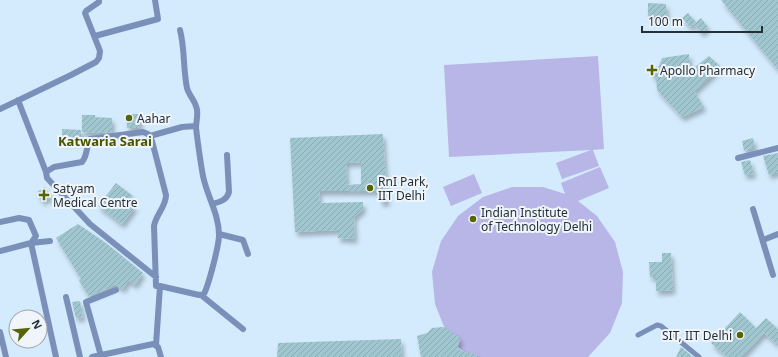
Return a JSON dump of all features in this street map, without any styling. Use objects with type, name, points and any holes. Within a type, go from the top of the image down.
[{"type":"street","points":[[0,110],[96,62],[99,58],[100,51],[85,13],[86,10],[99,2],[99,0]]},
{"type":"street","points":[[95,36],[158,19],[155,0]]},
{"type":"street","points":[[180,30],[183,42],[187,88],[194,101],[197,111],[196,126],[204,178],[219,234],[219,241],[205,293],[201,295]]},
{"type":"street","points":[[18,100],[47,178],[90,224],[156,277]]},
{"type":"street","points":[[150,136],[182,127],[196,126]]},
{"type":"street","points":[[46,172],[54,167],[82,162],[90,139],[143,132],[148,134],[150,136],[166,195],[166,201],[155,221],[154,226],[156,286],[201,295],[243,329]]},
{"type":"street","points":[[738,158],[778,148]]},
{"type":"street","points":[[212,204],[225,199],[228,196],[227,155]]},
{"type":"street","points":[[753,209],[773,274]]},
{"type":"street","points":[[0,222],[19,218],[28,220],[36,236],[32,243],[56,357]]},
{"type":"street","points":[[219,234],[243,240],[248,254]]},
{"type":"street","points":[[763,240],[778,234]]},
{"type":"street","points":[[0,251],[32,243],[50,241]]},
{"type":"street","points":[[160,286],[156,345],[160,351],[161,357]]},
{"type":"street","points":[[100,356],[86,302],[116,290]]},
{"type":"street","points":[[66,297],[80,357]]},
{"type":"street","points":[[638,334],[657,325],[661,326],[699,357]]},
{"type":"street","points":[[0,332],[6,357]]},
{"type":"street","points":[[92,357],[149,344],[156,345]]},
{"type":"shaded area","points":[[598,56],[604,149],[593,150],[599,166],[562,179],[556,163],[591,150],[449,157],[444,65]]},
{"type":"shaded area","points":[[600,167],[609,188],[578,201],[597,216],[615,242],[623,272],[622,303],[610,333],[588,357],[468,357],[447,334],[435,304],[432,272],[441,241],[458,216],[483,197],[512,187],[543,187],[565,194],[561,183]]},
{"type":"shaded area","points":[[474,174],[482,193],[451,206],[443,187]]},
{"type":"building","points":[[721,0],[778,0],[778,70]]},
{"type":"building","points":[[648,3],[666,4],[667,16],[648,16]]},
{"type":"building","points":[[688,13],[696,22],[690,27],[682,18]]},
{"type":"building","points":[[701,18],[708,27],[702,33],[694,24]]},
{"type":"building","points":[[689,54],[690,71],[709,56],[721,67],[694,91],[704,107],[682,117],[657,90],[656,77],[654,78],[650,69],[659,66],[662,58]]},
{"type":"building","points":[[127,114],[140,114],[140,128],[127,128]]},
{"type":"building","points":[[82,115],[95,115],[95,117],[112,118],[112,132],[82,132]]},
{"type":"building","points":[[62,129],[81,130],[81,141],[62,141]]},
{"type":"building","name":"RnI Park, IIT Delhi","points":[[383,134],[387,202],[380,202],[380,191],[319,191],[320,203],[363,202],[363,209],[354,217],[355,239],[338,238],[338,230],[295,232],[290,138]],"holes":[[[361,162],[361,184],[347,185],[346,163]]]},
{"type":"building","points":[[753,138],[755,147],[744,150],[742,141]]},
{"type":"building","points":[[778,153],[778,172],[769,175],[763,156]]},
{"type":"building","points":[[750,160],[754,174],[745,175],[741,162]]},
{"type":"building","points":[[116,183],[133,196],[128,202],[135,207],[122,224],[98,206]]},
{"type":"building","points":[[45,187],[51,197],[42,201],[37,192]]},
{"type":"building","points":[[78,224],[106,243],[143,273],[135,285],[128,280],[123,289],[115,284],[89,296],[79,281],[81,279],[56,238]]},
{"type":"building","points":[[662,253],[671,253],[673,290],[656,291],[656,277],[650,277],[649,262],[662,262]]},
{"type":"building","points":[[80,301],[83,317],[76,318],[72,302]]},
{"type":"building","name":"SIT, IIT Delhi","points":[[740,312],[756,328],[766,318],[778,329],[778,345],[764,333],[741,357],[727,357],[711,343]]},
{"type":"building","points":[[443,327],[458,336],[460,340],[457,349],[478,355],[478,357],[421,357],[417,336],[427,333],[432,328]]},
{"type":"building","points":[[401,339],[402,357],[277,357],[278,343]]},
{"type":"building","points":[[681,347],[693,357],[676,357]]},
{"type":"place","name":"Apollo Pharmacy","points":[[652,70]]},
{"type":"place","name":"Aahar","points":[[129,118]]},
{"type":"place","name":"RnI Park, IIT Delhi","points":[[370,188]]},
{"type":"place","name":"Satyam Medical Centre","points":[[44,195]]},
{"type":"place","name":"Indian Institute of Technology Delhi","points":[[473,219]]},
{"type":"place","name":"SIT, IIT Delhi","points":[[740,335]]},
{"type":"district","name":"Katwaria Sarai","points":[[105,141]]}]
